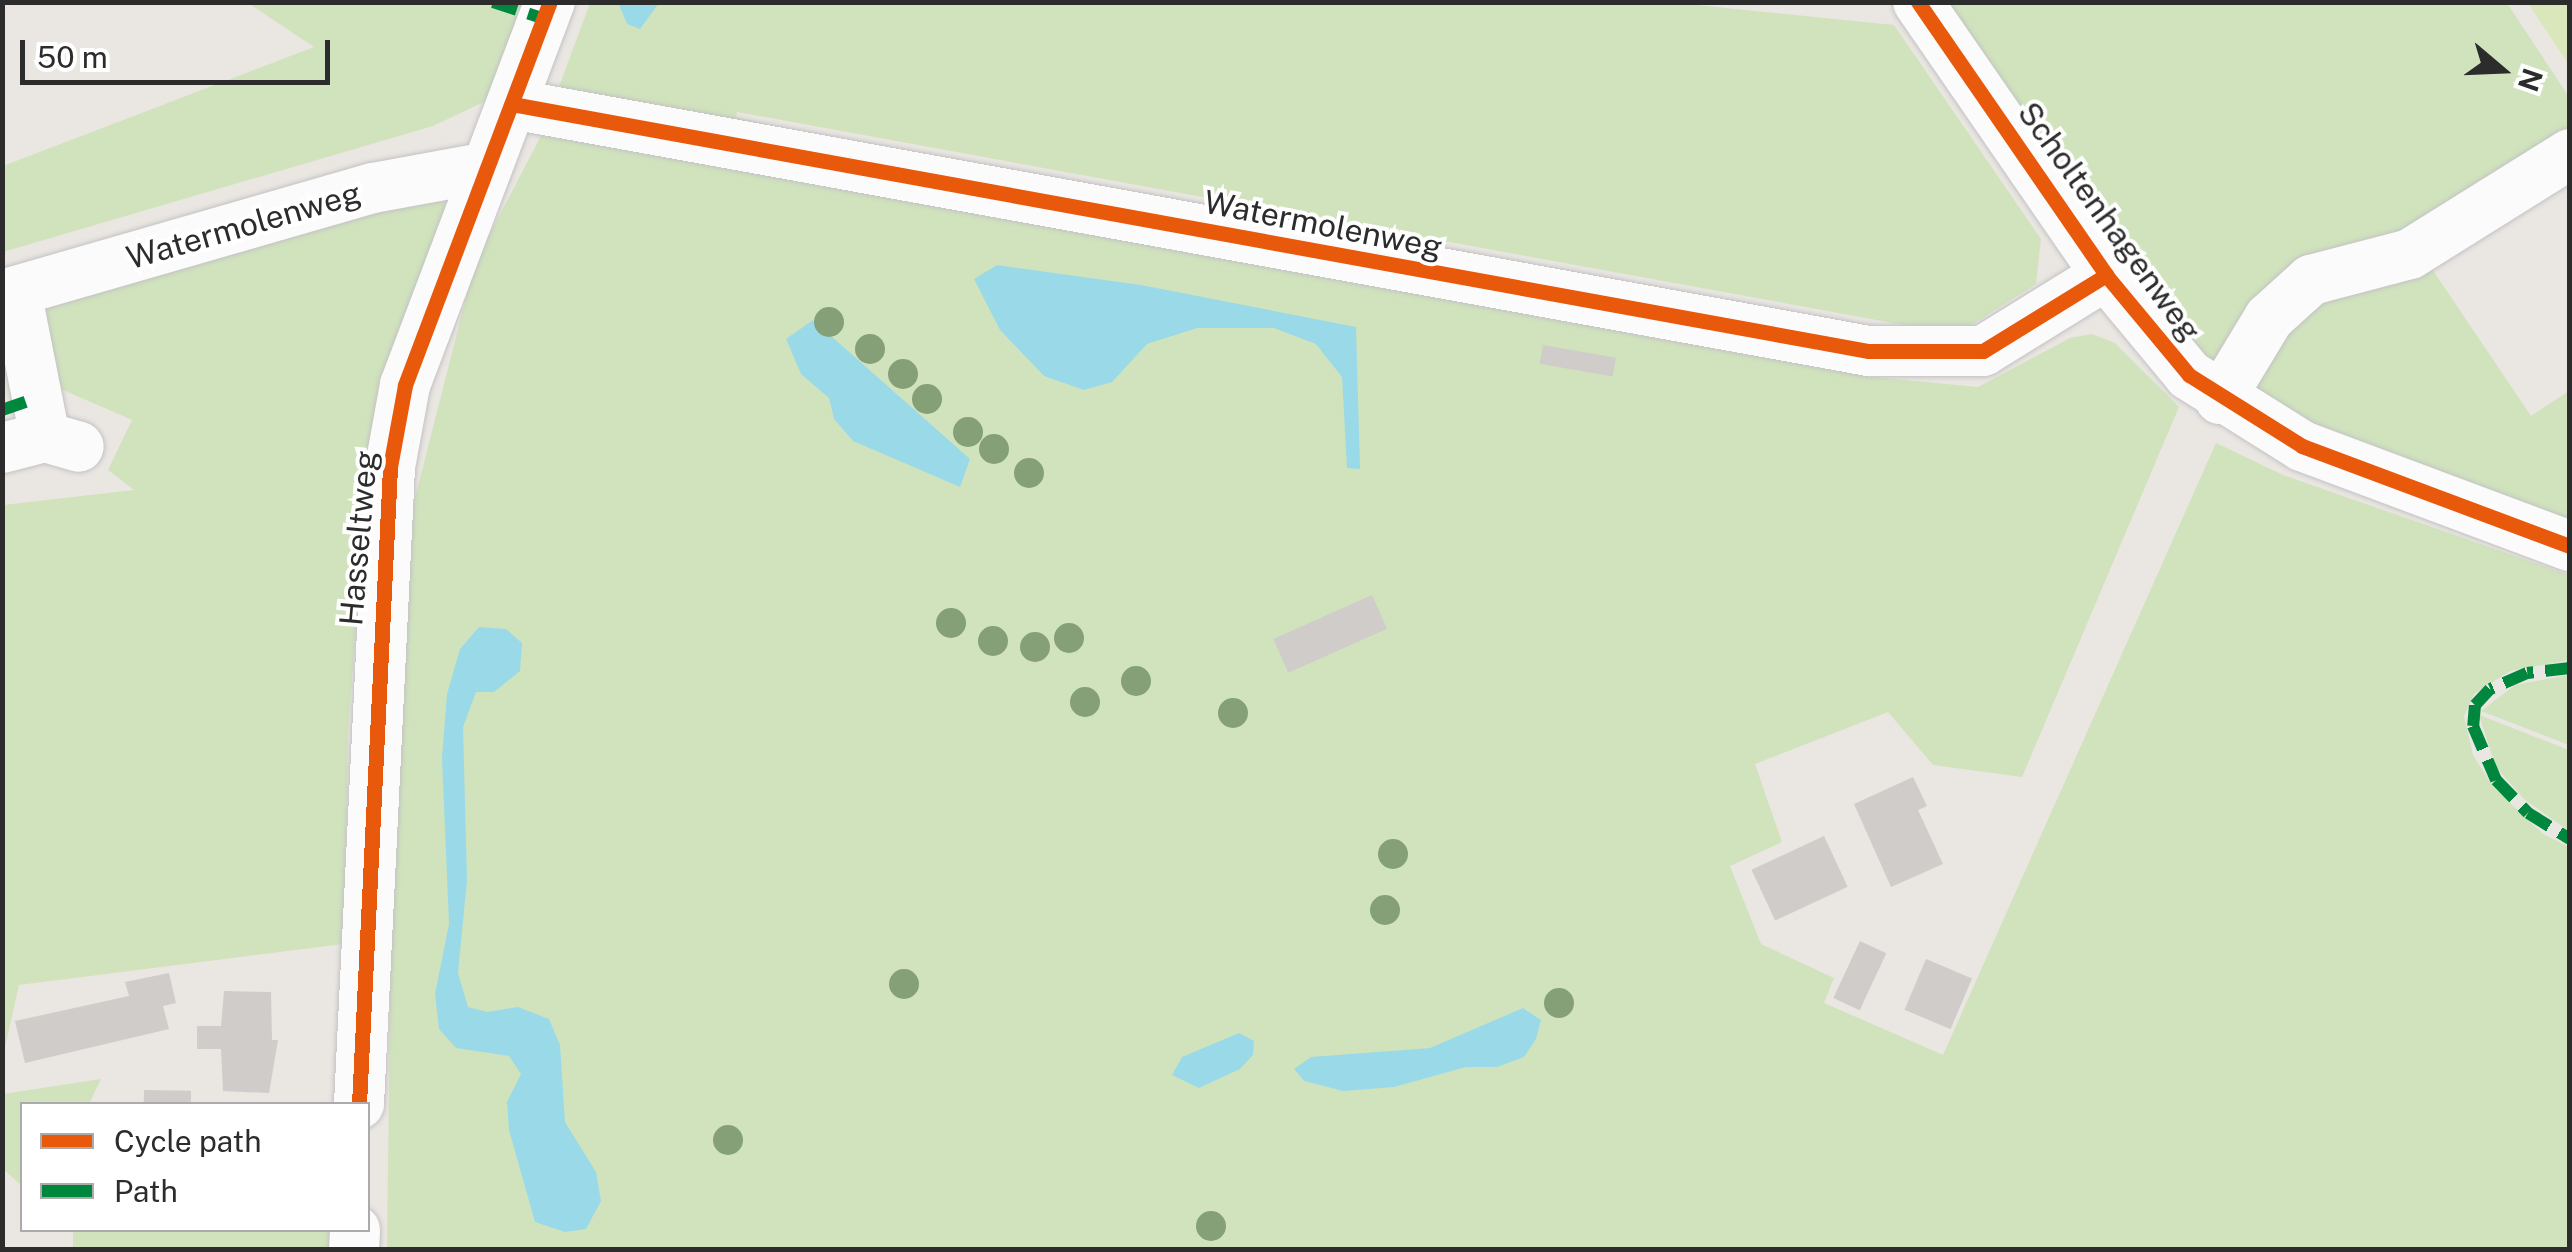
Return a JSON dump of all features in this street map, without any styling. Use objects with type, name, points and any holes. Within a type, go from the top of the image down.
[{"type":"street","name":"Hasseltweg","points":[[360,1102],[390,466],[404,385],[550,2]]},
{"type":"street","name":"Scholtenhagenweg","points":[[1918,2],[2154,338],[2220,398],[2302,446],[2570,546]]},
{"type":"street","name":"Watermolenweg","points":[[512,104],[1869,350],[1982,352],[2106,274]]},
{"type":"street","points":[[2220,398],[2269,318],[2311,280],[2410,254],[2570,154]]},
{"type":"street","name":"Watermolenweg","points":[[9,293],[373,188],[487,167]]},
{"type":"street","points":[[9,293],[42,444]]},
{"type":"green space","points":[[1667,2],[1894,25],[2041,239],[2036,284],[1968,327],[1904,325],[737,112],[736,117],[1638,335],[1874,377],[1978,387],[2070,338],[2092,334],[2115,343],[2179,407],[2022,777],[1933,765],[1888,712],[1755,764],[1782,842],[1730,866],[1761,944],[1834,978],[1824,1003],[1943,1055],[2216,443],[2283,475],[2569,575],[2569,660],[2510,671],[2474,694],[2464,716],[2473,755],[2494,788],[2543,834],[2569,847],[2569,1249],[387,1250],[394,676],[413,506],[475,262],[540,138],[590,3]]},
{"type":"green space","points":[[248,3],[522,3],[488,100],[433,126],[3,252],[3,166],[314,47]]},
{"type":"green space","points":[[1937,3],[2507,3],[2569,97],[2569,139],[2205,366],[2114,263]]},
{"type":"green space","points":[[2528,3],[2569,3],[2569,65]]},
{"type":"green space","points":[[438,196],[447,206],[367,477],[348,732],[344,944],[19,985],[3,1056],[3,505],[134,490],[108,470],[132,420],[47,383],[33,309]]},
{"type":"green space","points":[[2428,263],[2531,416],[2569,391],[2569,530],[2254,401],[2254,373],[2302,303]]},
{"type":"green space","points":[[2569,675],[2569,745],[2481,711],[2515,685]]},
{"type":"green space","points":[[2479,715],[2569,750],[2569,831],[2524,799],[2496,767]]},
{"type":"green space","points":[[101,1079],[90,1102],[20,1102],[20,1184],[3,1169],[3,1094]]},
{"type":"green space","points":[[73,1232],[335,1232],[335,1250],[73,1250]]},
{"type":"water","points":[[618,2],[659,3],[640,29],[627,24]]},
{"type":"water","points":[[997,265],[1141,285],[1356,327],[1360,469],[1347,468],[1342,377],[1316,344],[1274,328],[1197,328],[1147,344],[1112,382],[1084,390],[1044,376],[1000,330],[974,279]]},
{"type":"water","points":[[813,320],[970,459],[960,487],[853,441],[834,419],[829,398],[801,374],[786,339]]},
{"type":"water","points":[[479,627],[506,629],[522,643],[520,671],[494,692],[476,692],[463,727],[467,880],[458,973],[468,1007],[487,1012],[518,1007],[549,1019],[560,1045],[565,1122],[596,1172],[601,1201],[586,1229],[565,1232],[535,1222],[509,1130],[507,1102],[521,1074],[509,1056],[456,1048],[439,1029],[435,994],[449,924],[442,758],[447,694],[460,649]]},
{"type":"water","points":[[1523,1008],[1541,1020],[1536,1039],[1524,1057],[1497,1067],[1466,1067],[1394,1087],[1343,1091],[1304,1081],[1294,1069],[1311,1057],[1430,1048]]},
{"type":"water","points":[[1239,1033],[1254,1041],[1253,1055],[1240,1069],[1199,1088],[1172,1075],[1182,1057]]},
{"type":"building","points":[[1543,345],[1616,358],[1613,377],[1540,364]]},
{"type":"building","points":[[1372,595],[1387,629],[1288,673],[1273,639]]},
{"type":"building","points":[[1913,777],[1927,806],[1918,810],[1943,864],[1891,887],[1854,804]]},
{"type":"building","points":[[1824,836],[1848,887],[1775,921],[1751,870]]},
{"type":"building","points":[[1860,941],[1886,953],[1860,1010],[1833,998]]},
{"type":"building","points":[[1926,959],[1972,979],[1951,1029],[1905,1010]]},
{"type":"building","points":[[169,973],[176,1003],[163,1006],[169,1029],[25,1063],[15,1021],[129,996],[125,982]]},
{"type":"building","points":[[224,991],[271,992],[272,1040],[278,1040],[269,1093],[223,1091],[221,1049],[197,1049],[197,1026],[221,1026]]},
{"type":"building","points":[[144,1090],[191,1091],[191,1102],[144,1102]]},
{"type":"marked path","points":[[493,2],[545,19]]},
{"type":"marked path","points":[[2,410],[36,398]]},
{"type":"marked path","points":[[2570,668],[2527,673],[2490,689],[2475,705],[2473,726],[2496,780],[2528,813],[2570,839]]},
{"type":"cycle path","points":[[359,1102],[390,467],[405,385],[550,2]]},
{"type":"cycle path","points":[[1918,2],[2106,275],[2189,375],[2302,446],[2570,546]]},
{"type":"cycle path","points":[[512,104],[1869,351],[1983,351],[2106,275]]}]
